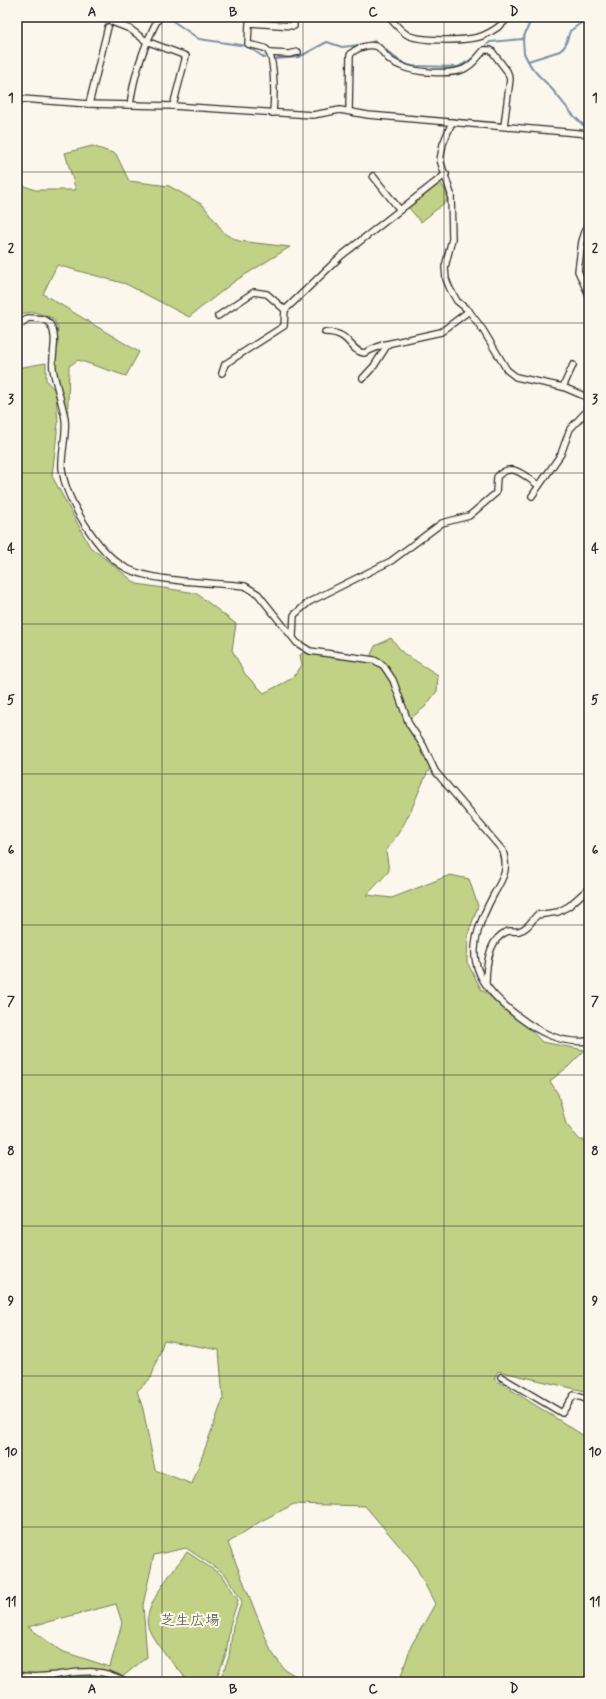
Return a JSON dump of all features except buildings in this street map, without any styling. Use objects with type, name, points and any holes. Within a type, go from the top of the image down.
[{"type":"street","points":[[130,105],[132,89],[146,41],[159,17]]},
{"type":"street","points":[[293,17],[294,26],[249,23],[248,44],[266,49],[269,52],[289,54],[298,52]]},
{"type":"street","points":[[389,17],[407,35],[418,39],[464,40],[482,36],[496,29],[509,17]]},
{"type":"street","points":[[89,104],[110,25],[130,29],[146,41],[186,56],[173,106]]},
{"type":"street","points":[[349,111],[350,55],[355,49],[374,45],[379,47],[386,57],[401,67],[414,71],[438,73],[463,69],[473,63],[484,50],[491,50],[507,71],[510,79],[504,126]]},
{"type":"street","points":[[269,52],[274,87],[273,113]]},
{"type":"street","points":[[17,104],[20,98],[89,104],[173,106],[313,115],[340,110],[589,134]]},
{"type":"street","points":[[452,122],[443,144],[440,160],[446,174],[451,194],[452,239],[445,267],[446,279],[457,300],[469,312],[483,330],[507,370],[516,377],[563,387],[589,398]]},
{"type":"street","points":[[222,373],[225,364],[284,326],[285,310],[341,256],[446,174]]},
{"type":"street","points":[[372,176],[400,210]]},
{"type":"street","points":[[589,220],[582,242],[578,271],[589,295]]},
{"type":"street","points":[[218,316],[254,292],[267,294],[285,310]]},
{"type":"street","points":[[325,332],[343,335],[360,352],[370,351],[388,344],[441,332],[469,312]]},
{"type":"street","points":[[17,326],[28,318],[42,319],[50,322],[54,332],[53,368],[65,420],[62,468],[76,508],[93,538],[125,567],[145,576],[245,586],[258,594],[297,643],[310,651],[374,660],[383,665],[393,680],[409,724],[423,745],[435,771],[503,851],[506,861],[504,878],[494,894],[476,935],[474,956],[477,970],[494,995],[534,1028],[551,1037],[568,1040],[589,1040]]},
{"type":"street","points":[[363,378],[374,366],[388,344]]},
{"type":"street","points":[[563,387],[573,364]]},
{"type":"street","points":[[532,496],[560,454],[570,429],[585,413],[589,405]]},
{"type":"street","points":[[293,637],[294,614],[309,602],[391,561],[442,523],[468,516],[496,494],[497,477],[503,471],[514,469],[538,485]]},
{"type":"street","points":[[486,984],[486,966],[492,947],[498,938],[507,932],[519,931],[527,928],[537,915],[558,912],[569,906],[589,888]]},
{"type":"street","points":[[501,1377],[562,1413],[574,1395],[589,1400]]},
{"type":"street","points":[[17,1675],[31,1678],[90,1670],[118,1677],[125,1682]]},
{"type":"green space","points":[[92,146],[116,154],[129,181],[169,186],[203,205],[225,234],[239,241],[290,247],[235,281],[189,317],[126,284],[57,265],[43,294],[139,352],[126,376],[78,360],[69,366],[67,440],[55,369],[58,328],[53,318],[34,312],[17,314],[17,183],[35,190],[76,190],[65,153]]},
{"type":"green space","points":[[440,182],[447,193],[447,201],[421,222],[408,207]]},
{"type":"green space","points":[[46,363],[46,380],[56,392],[58,424],[52,476],[90,547],[137,584],[196,593],[236,624],[232,650],[245,674],[264,693],[293,678],[302,665],[300,655],[308,649],[369,659],[375,646],[391,638],[403,653],[438,675],[437,691],[425,707],[407,721],[431,766],[406,820],[386,851],[389,871],[367,895],[392,898],[450,875],[469,879],[478,906],[468,934],[467,962],[481,989],[526,1025],[542,1042],[585,1050],[569,1066],[550,1081],[558,1094],[566,1124],[580,1140],[589,1140],[589,1392],[498,1371],[494,1379],[589,1439],[589,1682],[399,1682],[411,1646],[435,1604],[414,1563],[365,1506],[294,1504],[261,1521],[228,1543],[271,1651],[284,1669],[306,1682],[219,1682],[229,1657],[233,1626],[242,1601],[225,1574],[186,1548],[154,1555],[143,1605],[147,1657],[116,1682],[17,1682],[17,368]],"holes":[[[164,1340],[219,1350],[223,1399],[192,1484],[155,1470],[143,1409],[137,1391],[151,1378]],[[116,1604],[122,1623],[110,1667],[61,1651],[28,1627]]]},
{"type":"green space","name":"芝生広場","points":[[187,1552],[223,1576],[238,1600],[230,1625],[226,1654],[215,1682],[189,1682],[160,1648],[148,1627],[147,1619],[155,1599],[168,1577]]},
{"type":"waterway","points":[[143,17],[147,19],[170,19],[199,39],[247,46],[265,58]]},
{"type":"waterway","points":[[523,39],[532,17]]},
{"type":"waterway","points":[[483,48],[490,42],[523,39],[524,53],[528,61],[560,51],[565,46],[570,31],[585,20]]},
{"type":"waterway","points":[[367,44],[375,41],[398,60],[413,66],[458,67],[469,61],[479,52]]},
{"type":"waterway","points":[[276,59],[299,57],[327,42],[342,47],[360,45]]},
{"type":"waterway","points":[[528,61],[535,72],[555,92],[573,115],[589,129]]}]
